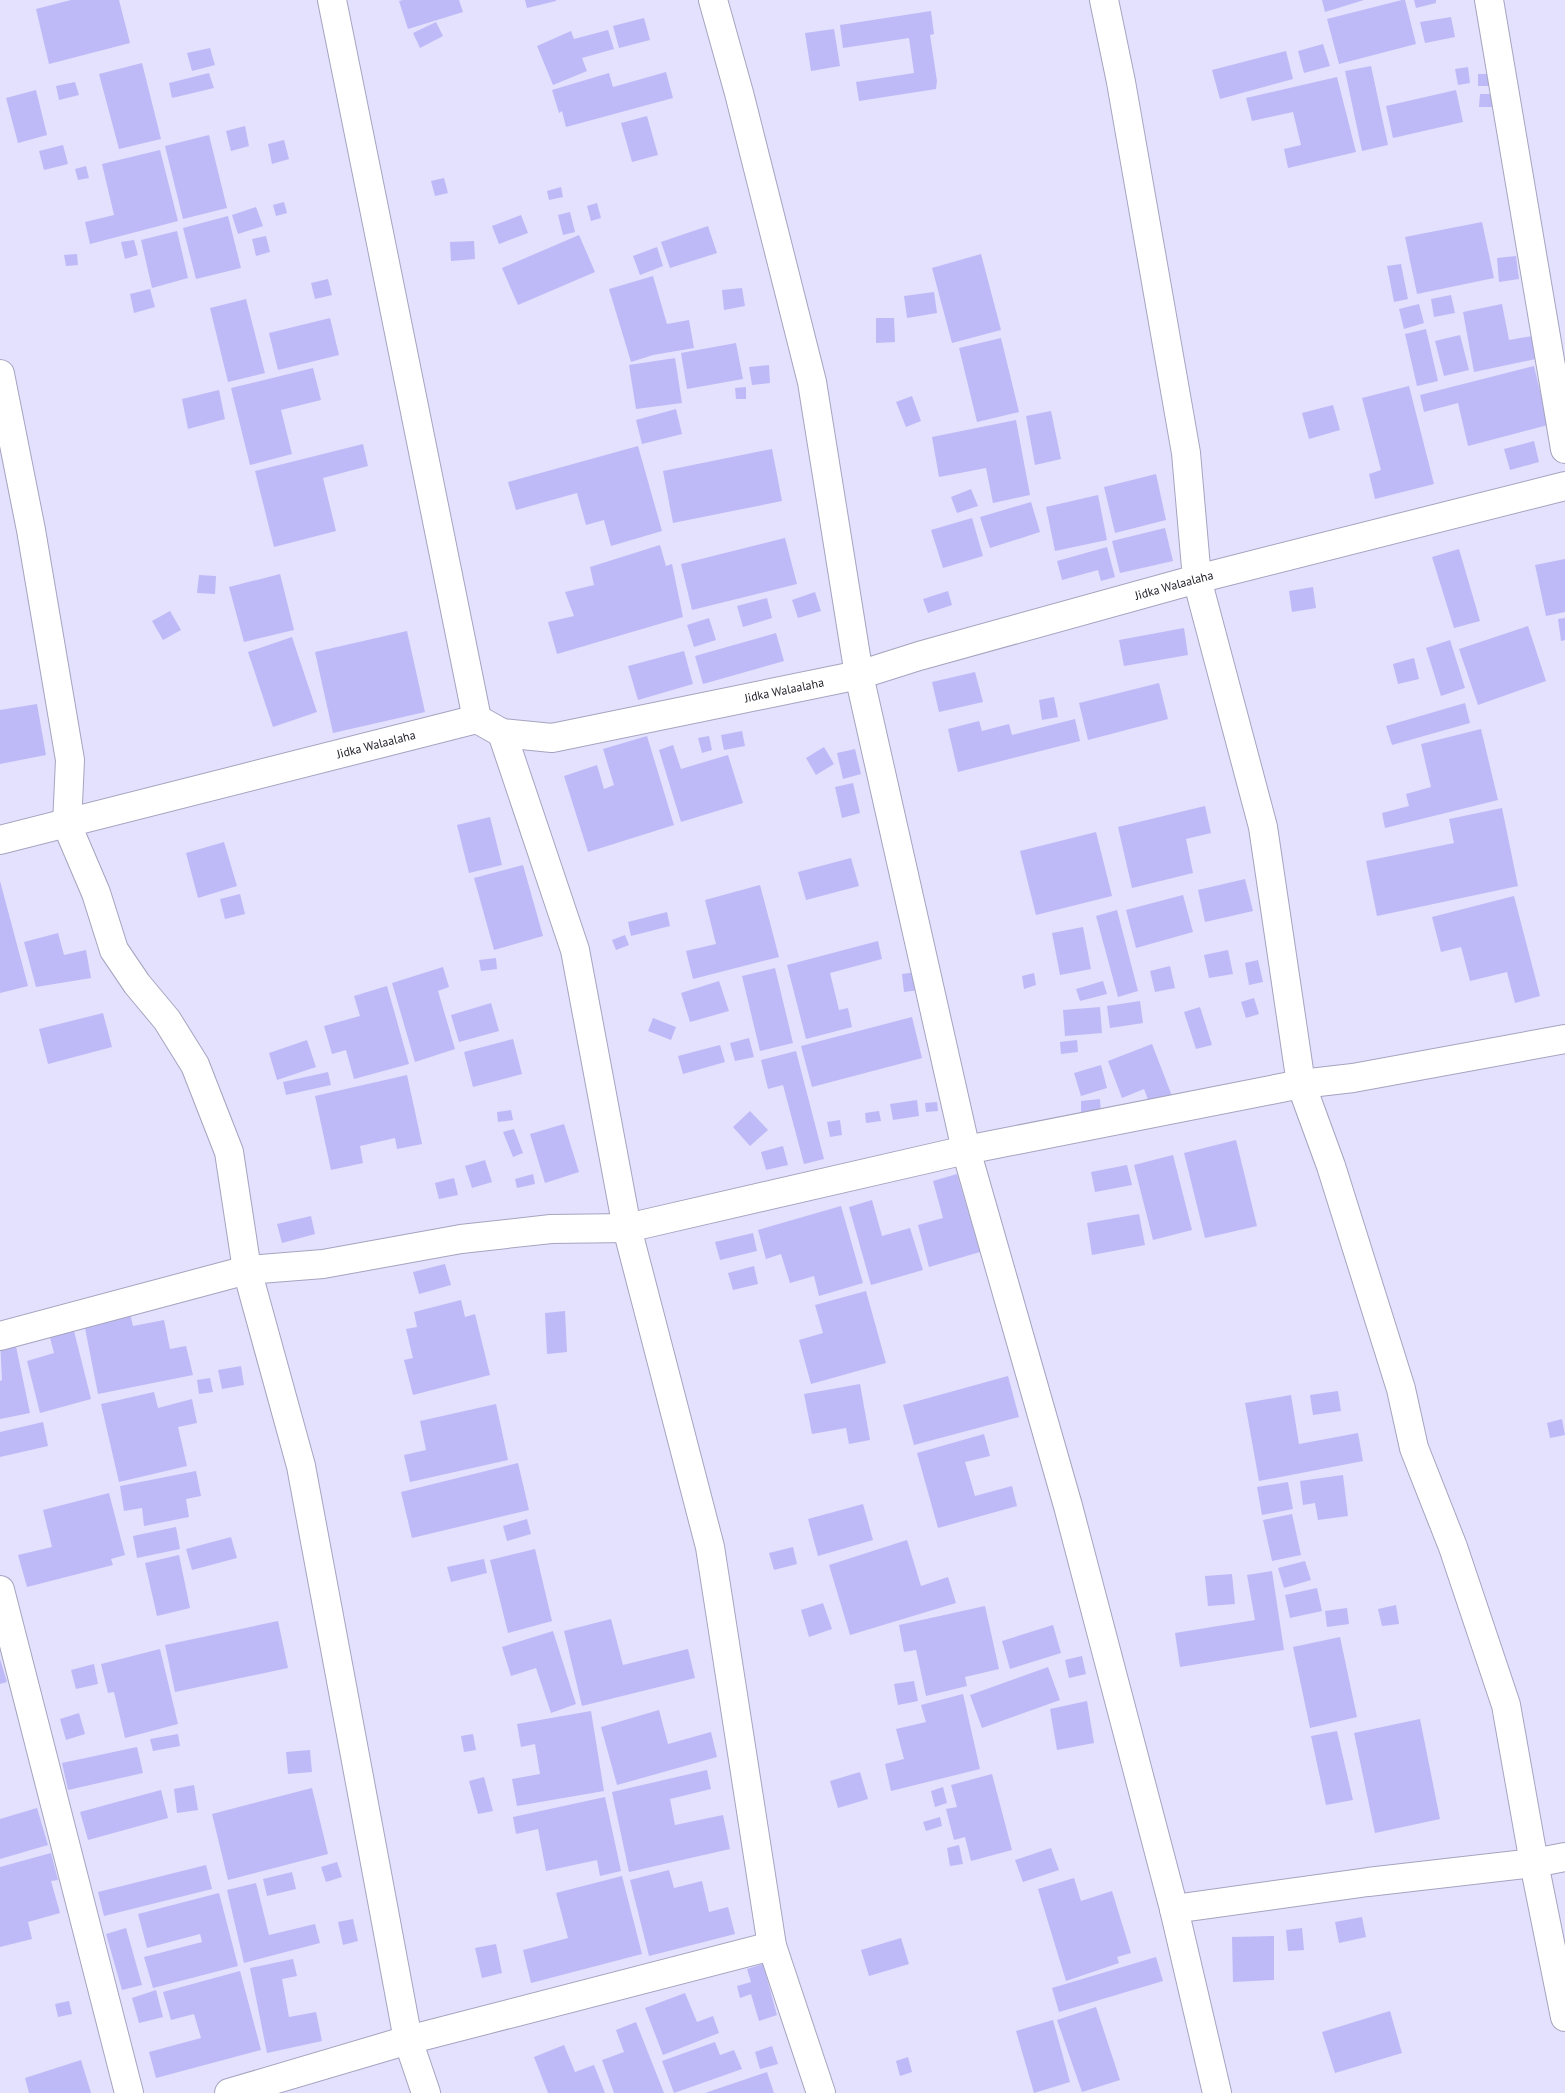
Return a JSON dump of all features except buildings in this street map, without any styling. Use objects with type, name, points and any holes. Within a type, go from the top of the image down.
[{"type":"street","points":[[332,0],[477,718]]},
{"type":"street","points":[[712,0],[739,93],[812,382],[860,674],[966,1150],[1071,1516],[1174,1909],[1217,2093]]},
{"type":"street","points":[[1104,0],[1121,82],[1186,453],[1198,579],[1263,827],[1300,1084],[1331,1166],[1401,1389],[1414,1448],[1452,1547],[1506,1705],[1534,1863],[1565,2017]]},
{"type":"street","points":[[1489,0],[1565,449]]},
{"type":"street","points":[[0,374],[31,530],[70,760],[67,824],[96,893],[114,950],[137,984],[167,1020],[195,1066],[229,1152],[247,1270],[301,1466],[408,2040],[426,2093]]},
{"type":"street","name":"Jidka Walaalaha","points":[[0,840],[477,718],[502,733],[552,738],[860,674],[1198,579],[1565,486]]},
{"type":"street","points":[[502,733],[575,950],[626,1228],[710,1546],[772,1946],[821,2093]]},
{"type":"street","points":[[0,1336],[247,1270],[323,1264],[460,1239],[551,1229],[626,1228],[966,1150],[1300,1084],[1353,1078],[1565,1039]]},
{"type":"street","points":[[0,1590],[129,2093]]},
{"type":"street","points":[[1174,1909],[1368,1882],[1534,1863],[1565,1856]]},
{"type":"street","points":[[230,2093],[408,2040],[772,1946]]}]
